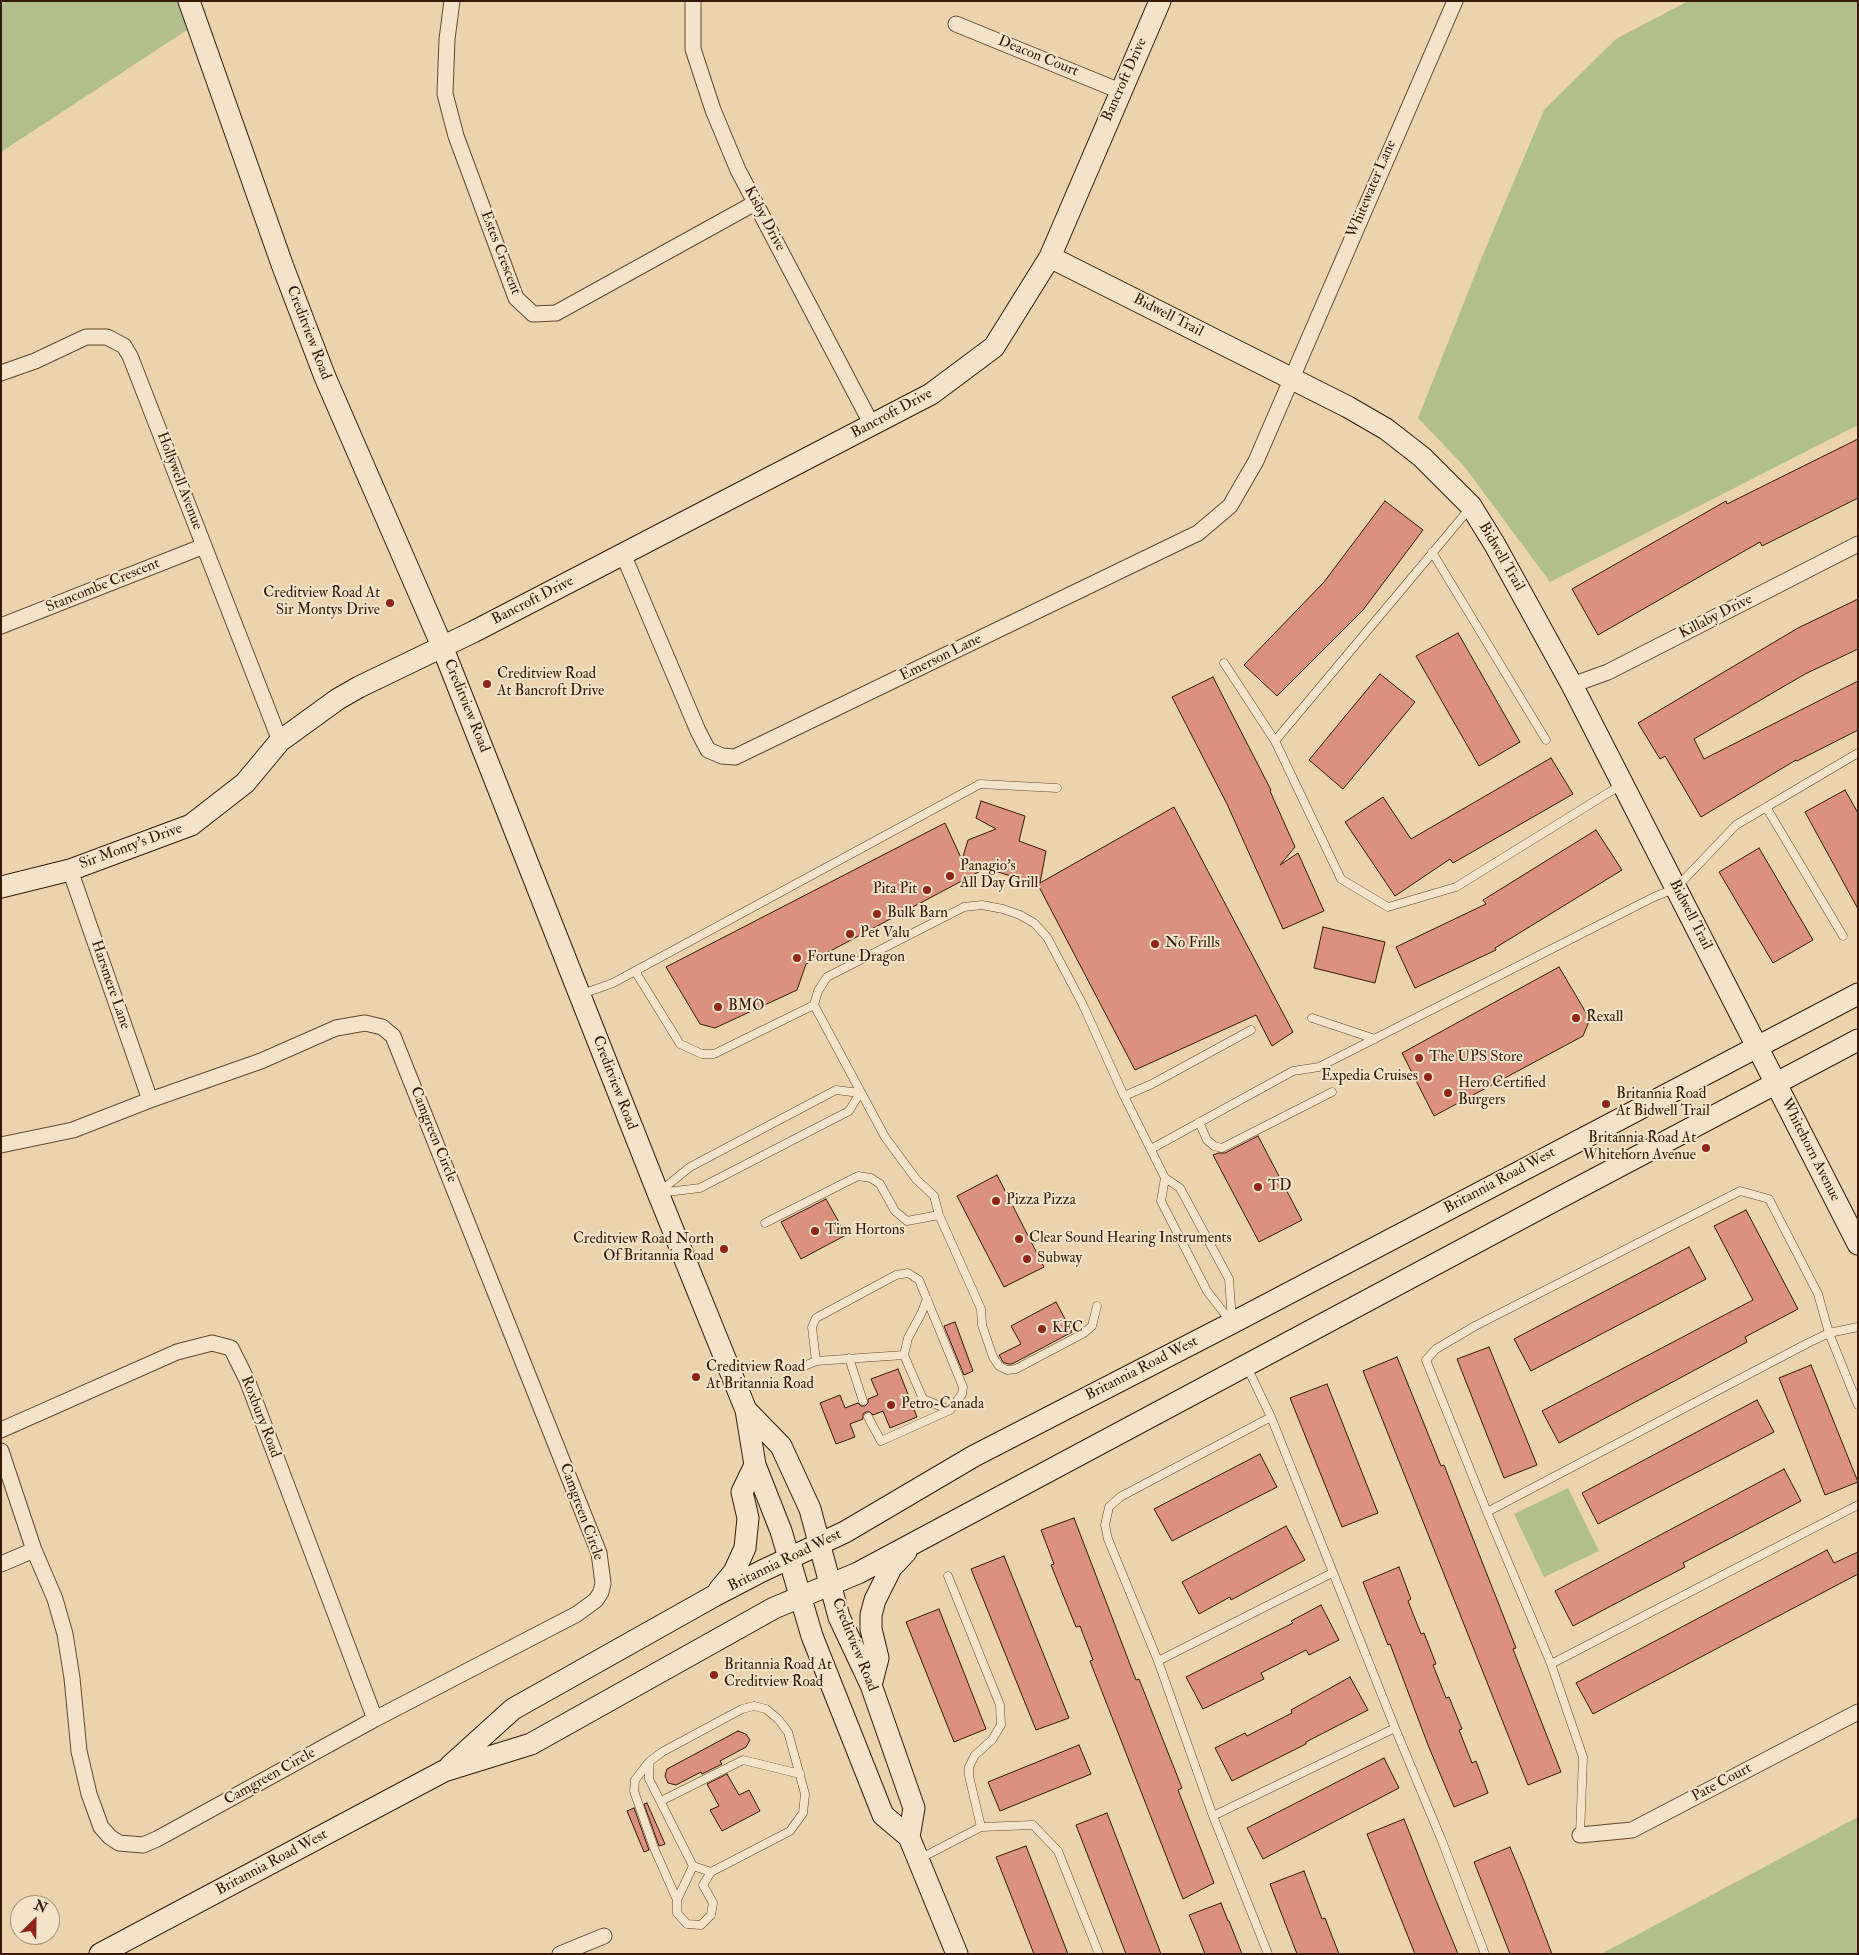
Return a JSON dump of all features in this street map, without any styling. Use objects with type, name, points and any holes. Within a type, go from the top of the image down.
[{"type":"main road","name":"Creditview Road","points":[[189,1],[282,267],[325,377],[442,646],[658,1193],[746,1410],[756,1465],[781,1531],[812,1636],[883,1815],[909,1837],[957,1954]]},
{"type":"main road","name":"Bancroft Drive","points":[[442,646],[473,632],[931,394],[994,347],[1050,257],[1160,1]]},
{"type":"main road","name":"Bidwell Trail","points":[[1050,257],[1348,407],[1386,429],[1422,457],[1471,506],[1496,544],[1572,685],[1776,1083]]},
{"type":"main road","name":"Sir Monty's Drive","points":[[1,887],[70,870],[191,825],[245,784],[280,741],[352,691],[442,646]]},
{"type":"main road","name":"Britannia Road West","points":[[444,1771],[513,1709],[714,1596],[844,1532],[974,1456],[1232,1323],[1858,994]]},
{"type":"main road","name":"Britannia Road West","points":[[100,1954],[444,1771],[531,1744],[774,1608],[858,1573],[1550,1202],[1858,1040]]},
{"type":"main road","name":"Whitehorn Avenue","points":[[1776,1083],[1858,1244]]},
{"type":"main road","name":"Creditview Road","points":[[746,1410],[780,1446],[810,1509],[839,1617],[871,1685],[914,1808],[909,1837]]},
{"type":"main road","points":[[714,1596],[734,1572],[745,1548],[748,1518],[742,1492],[756,1465]]},
{"type":"main road","points":[[871,1685],[878,1658],[871,1629],[875,1600],[891,1568],[915,1542]]},
{"type":"street","name":"Estes Crescent","points":[[452,1],[445,94],[456,136],[516,298],[533,314],[556,313],[755,203]]},
{"type":"street","name":"Kisby Drive","points":[[693,1],[693,49],[720,127],[738,170],[872,425]]},
{"type":"street","name":"Whitewater Lane","points":[[1291,378],[1454,1]]},
{"type":"street","name":"Deacon Court","points":[[956,24],[1120,91]]},
{"type":"street","name":"Hollywell Avenue","points":[[1,373],[34,361],[86,337],[107,337],[124,346],[130,356],[280,741]]},
{"type":"street","name":"Emerson Lane","points":[[623,554],[698,731],[708,750],[722,756],[735,757],[1198,534],[1230,506],[1256,460],[1291,378]]},
{"type":"street","name":"Killaby Drive","points":[[1572,685],[1608,672],[1858,544]]},
{"type":"street","name":"Stancombe Crescent","points":[[1,626],[204,546]]},
{"type":"street","name":"Harsmere Lane","points":[[70,870],[150,1100]]},
{"type":"street","name":"Camgreen Circle","points":[[1,1145],[73,1130],[150,1100],[261,1062],[336,1028],[365,1023],[382,1027],[393,1036],[599,1552],[603,1583],[601,1592],[590,1606],[375,1719],[157,1839],[143,1845],[119,1843],[101,1827],[89,1794],[80,1751],[65,1634],[55,1599],[34,1550],[1,1451]]},
{"type":"street","name":"Roxbury Road","points":[[1,1430],[178,1352],[212,1343],[230,1348],[247,1380],[375,1719]]},
{"type":"street","points":[[1,1564],[34,1550]]},
{"type":"street","name":"Pate Court","points":[[1580,1835],[1632,1830],[1858,1712]]},
{"type":"street","points":[[560,1954],[604,1936]]},
{"type":"lane","points":[[1275,741],[1471,506]]},
{"type":"lane","points":[[1432,552],[1546,740]]},
{"type":"lane","points":[[1224,664],[1275,741],[1341,879],[1388,907],[1456,887],[1623,784]]},
{"type":"lane","points":[[1151,1149],[1294,1071],[1319,1067],[1654,896],[1676,888],[1736,825],[1858,753]]},
{"type":"lane","points":[[580,995],[613,983],[980,784],[1057,788]]},
{"type":"lane","points":[[1766,807],[1843,936]]},
{"type":"lane","points":[[1097,1306],[1092,1326],[1084,1333],[1016,1369],[1007,1370],[999,1366],[993,1357],[982,1325],[981,1309],[939,1215],[934,1196],[916,1179],[885,1137],[814,1005],[818,991],[827,977],[964,907],[982,905],[1003,909],[1020,915],[1034,923],[1047,938],[1090,1020],[1124,1096],[1165,1178],[1180,1188],[1229,1279],[1232,1323]]},
{"type":"lane","points":[[635,971],[680,1044],[702,1054],[714,1054],[814,1005]]},
{"type":"lane","points":[[1312,1018],[1375,1039]]},
{"type":"lane","points":[[1124,1096],[1152,1084],[1251,1030]]},
{"type":"lane","points":[[658,1193],[690,1167],[836,1090],[860,1093]]},
{"type":"lane","points":[[1199,1122],[1207,1140],[1214,1146],[1222,1148],[1332,1092]]},
{"type":"lane","points":[[658,1193],[700,1188],[849,1111],[860,1093]]},
{"type":"lane","points":[[765,1223],[858,1176],[871,1178],[880,1184],[895,1211],[907,1222],[939,1215]]},
{"type":"lane","points":[[1165,1178],[1161,1201],[1207,1291],[1232,1323]]},
{"type":"lane","points":[[1580,1835],[1583,1757],[1551,1664],[1426,1360],[1436,1349],[1475,1326],[1740,1191],[1769,1199],[1818,1294],[1830,1333],[1858,1405]]},
{"type":"lane","points":[[816,1361],[812,1327],[816,1318],[896,1275],[908,1273],[919,1280],[963,1387],[962,1394],[950,1410],[881,1440],[868,1417]]},
{"type":"lane","points":[[927,1298],[908,1338],[904,1355],[923,1399],[950,1410]]},
{"type":"lane","points":[[1487,1512],[1830,1333],[1858,1328]]},
{"type":"lane","points":[[804,1366],[816,1361],[904,1355]]},
{"type":"lane","points":[[849,1358],[863,1401]]},
{"type":"lane","points":[[1247,1366],[1271,1417],[1394,1728],[1442,1841],[1485,1954]]},
{"type":"lane","points":[[1268,1954],[1213,1816],[1158,1661],[1108,1539],[1105,1525],[1109,1507],[1120,1496],[1271,1417]]},
{"type":"lane","points":[[1551,1664],[1858,1505]]},
{"type":"lane","points":[[1158,1661],[1332,1574]]},
{"type":"lane","points":[[948,1576],[1000,1705],[1001,1724],[992,1740],[975,1755],[969,1768],[969,1776],[981,1827]]},
{"type":"lane","points":[[754,1706],[766,1710],[778,1719],[788,1732],[800,1774],[805,1794],[803,1813],[790,1831],[711,1872],[703,1885],[713,1903],[711,1915],[701,1924],[687,1924],[677,1912],[677,1900],[654,1848],[634,1791],[635,1780],[649,1762],[662,1752],[742,1709],[754,1706]]},
{"type":"lane","points":[[1213,1816],[1394,1728]]},
{"type":"lane","points":[[661,1801],[743,1760],[800,1774]]},
{"type":"lane","points":[[649,1762],[650,1779],[693,1866],[711,1872]]},
{"type":"lane","points":[[918,1860],[981,1827],[1033,1825],[1058,1851],[1099,1954]]},
{"type":"lane","points":[[677,1900],[693,1866]]},
{"type":"green space","points":[[5,1],[191,1],[199,22],[1,152],[1,5]]},
{"type":"green space","points":[[1688,1],[1858,1],[1858,425],[1550,582],[1464,466],[1418,418],[1482,257],[1544,110],[1616,39]]},
{"type":"green space","points":[[1568,1488],[1599,1551],[1544,1577],[1514,1514]]},
{"type":"green space","points":[[1858,1817],[1858,1954],[1601,1954]]},
{"type":"building","points":[[1858,439],[1858,498],[1762,546],[1760,542],[1598,635],[1572,589],[1726,501],[1727,504]]},
{"type":"building","points":[[1385,501],[1423,530],[1363,610],[1277,696],[1244,665],[1324,582]]},
{"type":"building","points":[[1858,599],[1858,649],[1805,674],[1694,739],[1704,759],[1858,681],[1858,730],[1796,760],[1701,817],[1665,756],[1660,759],[1638,723],[1798,628]]},
{"type":"building","points":[[1458,633],[1520,742],[1479,766],[1416,656]]},
{"type":"building","points":[[1380,674],[1415,702],[1343,789],[1309,760]]},
{"type":"building","points":[[1213,677],[1271,790],[1295,847],[1280,865],[1298,853],[1324,911],[1283,929],[1227,804],[1172,697]]},
{"type":"building","points":[[1551,758],[1573,794],[1453,863],[1450,859],[1395,896],[1345,822],[1383,797],[1411,839]]},
{"type":"building","points":[[1845,790],[1858,813],[1858,909],[1805,812]]},
{"type":"building","points":[[981,801],[1025,816],[1019,841],[1046,851],[1040,883],[1174,807],[1293,1032],[1272,1046],[1256,1015],[1135,1070],[1038,885],[986,868],[806,964],[797,990],[715,1028],[700,1024],[666,967],[945,823],[962,860],[968,840],[996,829],[976,818]]},
{"type":"building","points":[[1596,830],[1622,870],[1495,948],[1496,950],[1415,988],[1396,947],[1486,904],[1483,900]]},
{"type":"building","points":[[1759,848],[1813,940],[1773,963],[1719,872]]},
{"type":"building","points":[[1323,927],[1385,942],[1375,983],[1314,968]]},
{"type":"building","points":[[1559,967],[1588,1016],[1588,1024],[1583,1036],[1434,1116],[1402,1053]]},
{"type":"building","name":"TD","points":[[1258,1136],[1302,1220],[1259,1242],[1213,1155],[1225,1153]]},
{"type":"building","points":[[997,1175],[1044,1267],[1004,1287],[957,1196]]},
{"type":"building","name":"Tim Hortons","points":[[826,1199],[846,1235],[801,1259],[781,1222]]},
{"type":"building","points":[[1746,1210],[1798,1309],[1745,1337],[1747,1342],[1559,1443],[1542,1411],[1753,1300],[1714,1226]]},
{"type":"building","points":[[1689,1247],[1706,1279],[1531,1371],[1514,1339]]},
{"type":"building","name":"KFC","points":[[1056,1302],[1072,1332],[1012,1364],[1003,1362],[999,1355],[1021,1344],[1011,1326]]},
{"type":"building","points":[[955,1322],[973,1371],[964,1375],[944,1326]]},
{"type":"building","points":[[1489,1347],[1537,1465],[1504,1478],[1457,1359]]},
{"type":"building","points":[[1397,1357],[1441,1466],[1444,1465],[1516,1648],[1513,1649],[1561,1772],[1528,1785],[1363,1371]]},
{"type":"building","points":[[1811,1365],[1858,1482],[1825,1495],[1779,1378]]},
{"type":"building","points":[[898,1369],[917,1417],[890,1428],[883,1411],[873,1415],[870,1412],[866,1412],[863,1414],[863,1419],[850,1424],[855,1437],[836,1444],[820,1403],[840,1395],[845,1408],[858,1403],[861,1406],[865,1406],[868,1403],[868,1399],[878,1395],[871,1379]]},
{"type":"building","points":[[1327,1384],[1378,1513],[1342,1527],[1290,1398]]},
{"type":"building","points":[[1757,1400],[1774,1432],[1598,1524],[1582,1493]]},
{"type":"building","points":[[1260,1454],[1277,1487],[1172,1541],[1154,1509]]},
{"type":"building","points":[[1784,1469],[1801,1501],[1683,1563],[1685,1567],[1573,1626],[1555,1591]]},
{"type":"building","points":[[1074,1518],[1136,1680],[1139,1679],[1182,1788],[1178,1790],[1214,1883],[1183,1899],[1090,1661],[1093,1660],[1080,1626],[1076,1627],[1051,1565],[1054,1564],[1041,1530]]},
{"type":"building","points":[[1286,1526],[1305,1560],[1231,1600],[1230,1597],[1199,1614],[1182,1582]]},
{"type":"building","points":[[1827,1550],[1834,1563],[1858,1552],[1858,1574],[1593,1714],[1576,1683]]},
{"type":"building","points":[[1004,1556],[1069,1718],[1036,1730],[971,1569]]},
{"type":"building","points":[[1399,1567],[1411,1599],[1408,1601],[1421,1634],[1424,1633],[1436,1664],[1433,1665],[1446,1698],[1449,1697],[1462,1729],[1459,1730],[1472,1763],[1476,1761],[1488,1793],[1454,1807],[1428,1745],[1390,1644],[1388,1645],[1363,1582]]},
{"type":"building","points":[[1321,1605],[1339,1640],[1309,1655],[1306,1650],[1261,1673],[1264,1679],[1203,1709],[1186,1677],[1293,1623],[1291,1621]]},
{"type":"building","points":[[939,1609],[986,1729],[954,1742],[906,1622]]},
{"type":"building","points":[[1350,1677],[1368,1710],[1232,1781],[1215,1748],[1245,1733],[1247,1736],[1292,1713],[1291,1710]]},
{"type":"building","points":[[738,1731],[746,1734],[750,1740],[746,1747],[720,1761],[722,1764],[702,1774],[701,1772],[676,1785],[668,1783],[665,1776],[667,1769]]},
{"type":"building","points":[[1079,1745],[1091,1774],[1000,1811],[988,1782]]},
{"type":"building","points":[[1384,1758],[1399,1788],[1263,1859],[1247,1828]]},
{"type":"building","points":[[727,1774],[739,1795],[749,1790],[760,1811],[722,1831],[710,1810],[719,1806],[707,1784]]},
{"type":"building","points":[[647,1803],[665,1844],[659,1846],[644,1804]]},
{"type":"building","points":[[634,1808],[649,1850],[644,1852],[627,1811]]},
{"type":"building","points":[[1107,1813],[1161,1954],[1126,1954],[1076,1825]]},
{"type":"building","points":[[1404,1819],[1458,1954],[1415,1954],[1367,1834]]},
{"type":"building","points":[[1026,1846],[1068,1954],[1034,1954],[996,1857]]},
{"type":"building","points":[[1510,1847],[1552,1954],[1510,1954],[1474,1862]]},
{"type":"building","points":[[1304,1871],[1322,1919],[1325,1918],[1339,1954],[1297,1954],[1270,1884]]},
{"type":"building","points":[[1221,1903],[1242,1954],[1205,1954],[1189,1915]]},
{"type":"place","name":"Creditview Road At Sir Montys Drive","points":[[390,603]]},
{"type":"place","name":"Creditview Road At Bancroft Drive","points":[[487,684]]},
{"type":"place","name":"Panagio's All Day Grill","points":[[950,876]]},
{"type":"place","name":"Pita Pit","points":[[927,890]]},
{"type":"place","name":"Bulk Barn","points":[[877,914]]},
{"type":"place","name":"Pet Valu","points":[[850,934]]},
{"type":"place","name":"No Frills","points":[[1155,944]]},
{"type":"place","name":"Fortune Dragon","points":[[797,958]]},
{"type":"place","name":"BMO","points":[[718,1007]]},
{"type":"place","name":"Rexall","points":[[1576,1018]]},
{"type":"place","name":"The UPS Store","points":[[1419,1058]]},
{"type":"place","name":"Expedia Cruises","points":[[1428,1077]]},
{"type":"place","name":"Hero Certified Burgers","points":[[1448,1093]]},
{"type":"place","name":"Britannia Road At Bidwell Trail","points":[[1606,1104]]},
{"type":"place","name":"Britannia Road At Whitehorn Avenue","points":[[1706,1148]]},
{"type":"place","name":"TD","points":[[1258,1187]]},
{"type":"place","name":"Pizza Pizza","points":[[996,1201]]},
{"type":"place","name":"Tim Hortons","points":[[815,1231]]},
{"type":"place","name":"Clear Sound Hearing Instruments","points":[[1019,1239]]},
{"type":"place","name":"Creditview Road North Of Britannia Road","points":[[724,1249]]},
{"type":"place","name":"Subway","points":[[1027,1259]]},
{"type":"place","name":"KFC","points":[[1042,1329]]},
{"type":"place","name":"Creditview Road At Britannia Road","points":[[696,1377]]},
{"type":"place","name":"Petro-Canada","points":[[891,1405]]},
{"type":"place","name":"Britannia Road At Creditview Road","points":[[714,1675]]}]
